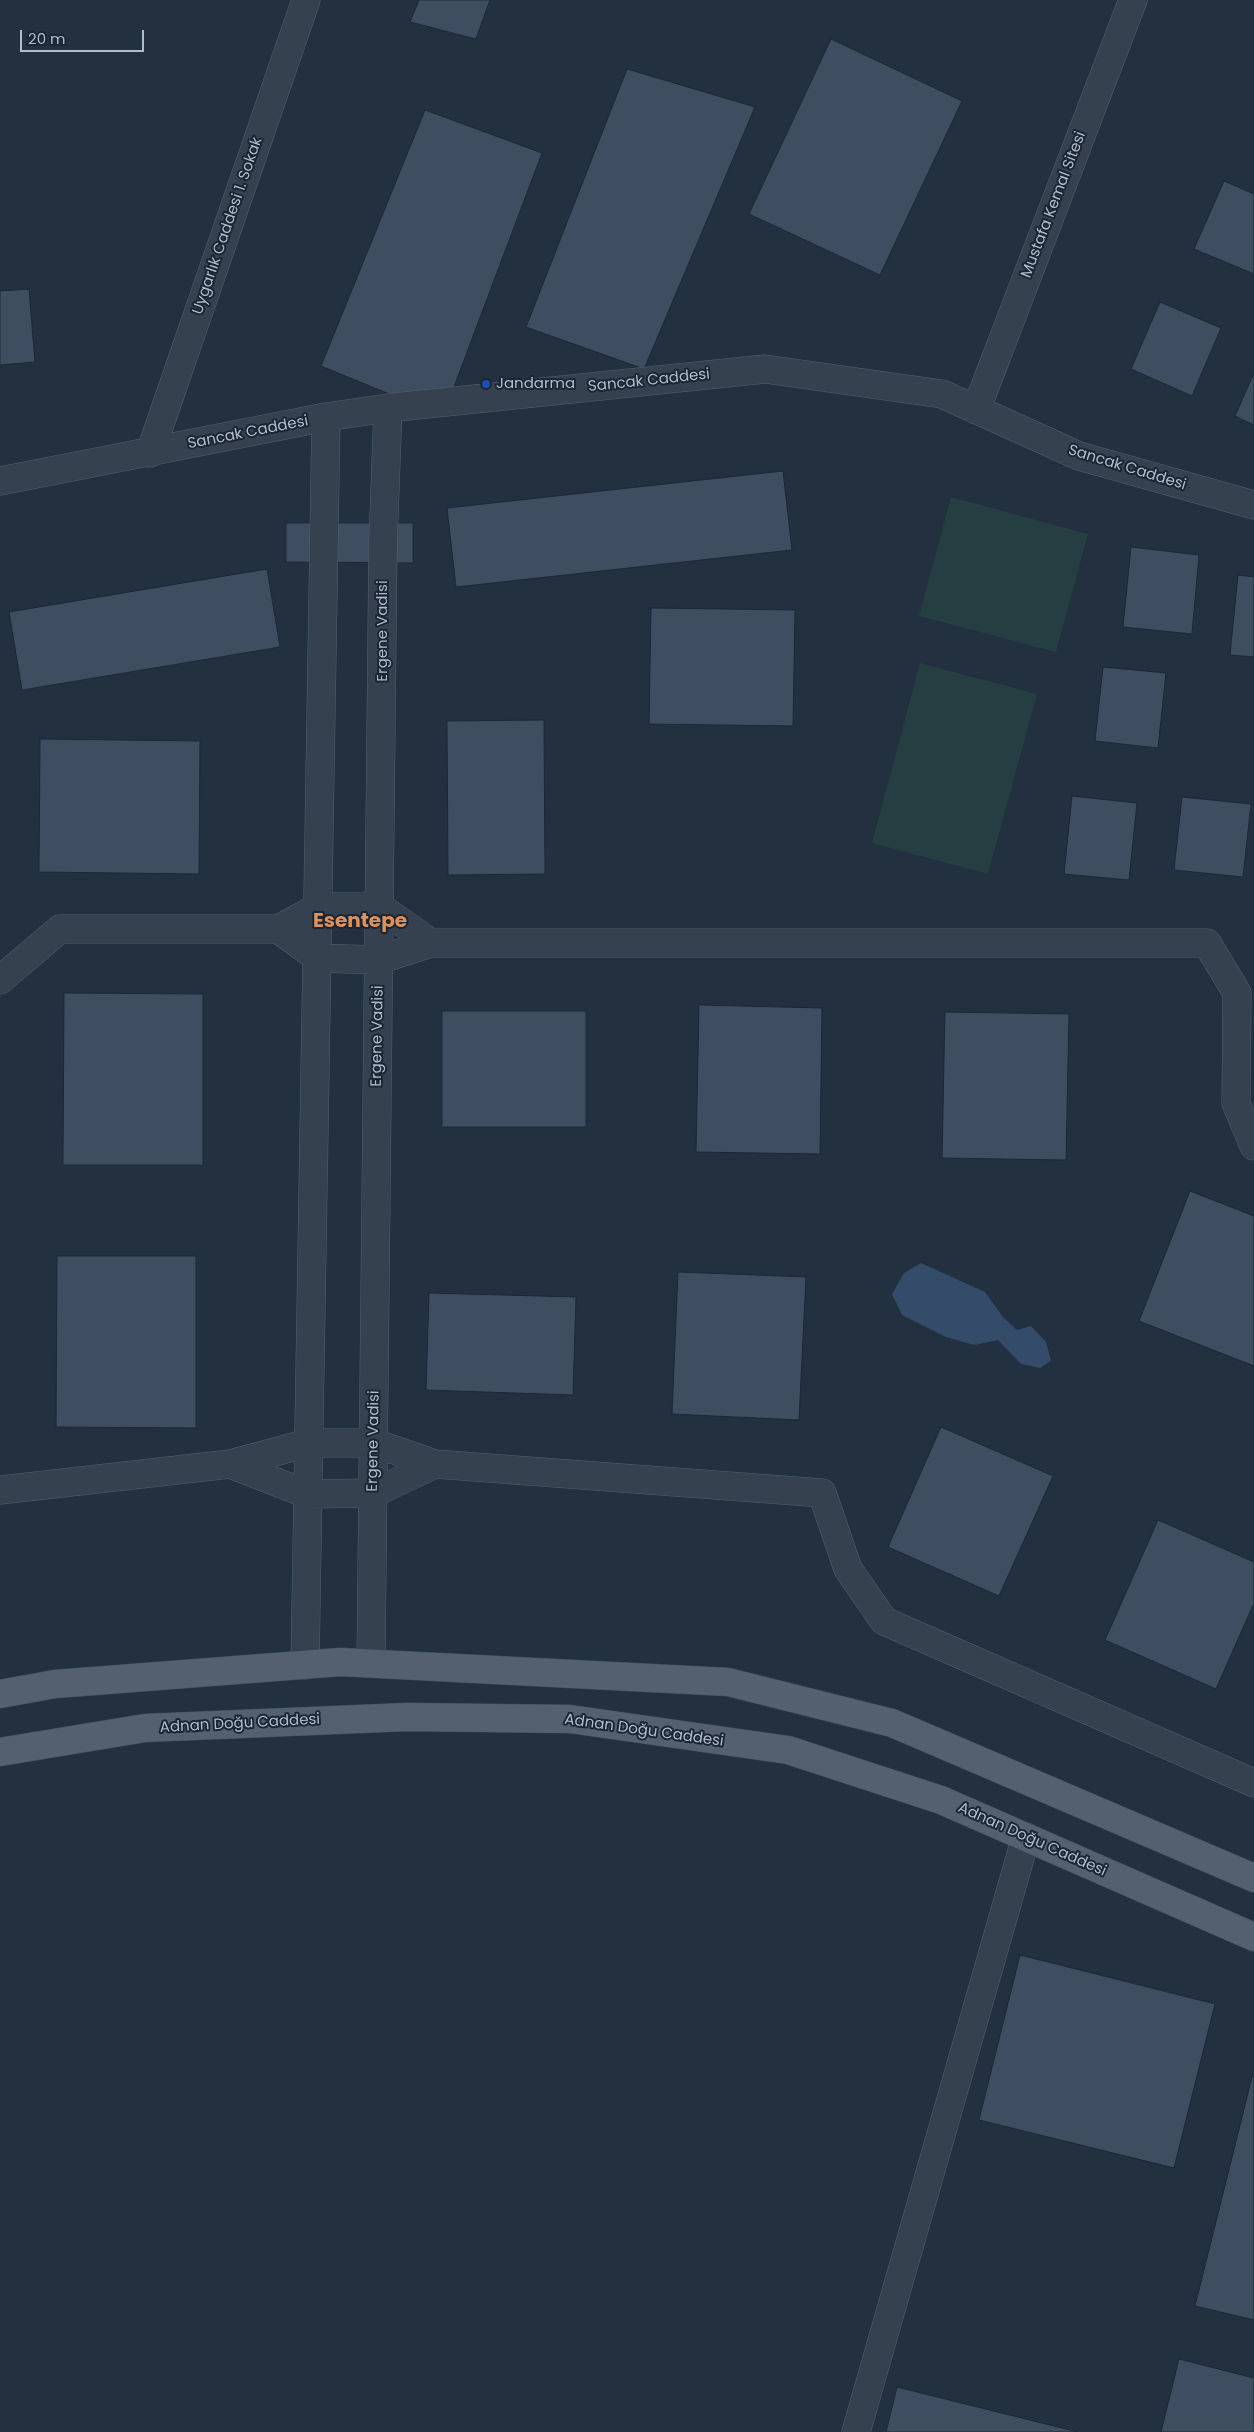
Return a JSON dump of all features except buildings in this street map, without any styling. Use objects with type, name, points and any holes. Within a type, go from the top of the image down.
[{"type":"main road","points":[[0,1694],[55,1684],[340,1662],[728,1682],[892,1723],[1254,1878]]},
{"type":"main road","name":"Adnan Doğu Caddesi","points":[[0,1752],[144,1728],[407,1717],[570,1720],[788,1750],[941,1800],[1254,1936]]},
{"type":"street","name":"Uygarlık Caddesi 1. Sokak","points":[[150,453],[306,0]]},
{"type":"street","name":"Mustafa Kemal Sitesi","points":[[976,410],[1133,0]]},
{"type":"street","name":"Sancak Caddesi","points":[[0,481],[326,417],[388,408],[765,369],[942,394],[1079,456],[1254,505]]},
{"type":"street","name":"Ergene Vadisi","points":[[372,1663],[383,543],[388,408]]},
{"type":"street","points":[[305,1665],[326,417]]},
{"type":"street","points":[[0,980],[60,929],[278,929],[319,907],[380,907],[431,943]]},
{"type":"street","points":[[278,929],[318,958],[379,960],[431,943],[1207,943],[1237,993],[1236,1103],[1254,1146]]},
{"type":"street","points":[[0,1490],[230,1464],[308,1442],[374,1442],[435,1464],[822,1493],[848,1569],[884,1622],[1254,1783]]},
{"type":"street","points":[[230,1464],[307,1494],[374,1493],[435,1464]]},
{"type":"street","points":[[856,2432],[1026,1837]]},
{"type":"green space","points":[[951,497],[1088,534],[1056,652],[919,616]]},
{"type":"green space","points":[[920,663],[1037,694],[988,874],[872,843]]},
{"type":"water","points":[[921,1263],[985,1292],[1003,1317],[1017,1330],[1031,1326],[1046,1342],[1051,1361],[1040,1368],[1021,1364],[998,1340],[974,1345],[946,1337],[902,1315],[892,1294],[904,1273]]},
{"type":"place","name":"Jandarma","points":[[486,384]]},
{"type":"district","name":"Esentepe","points":[[360,922]]}]
